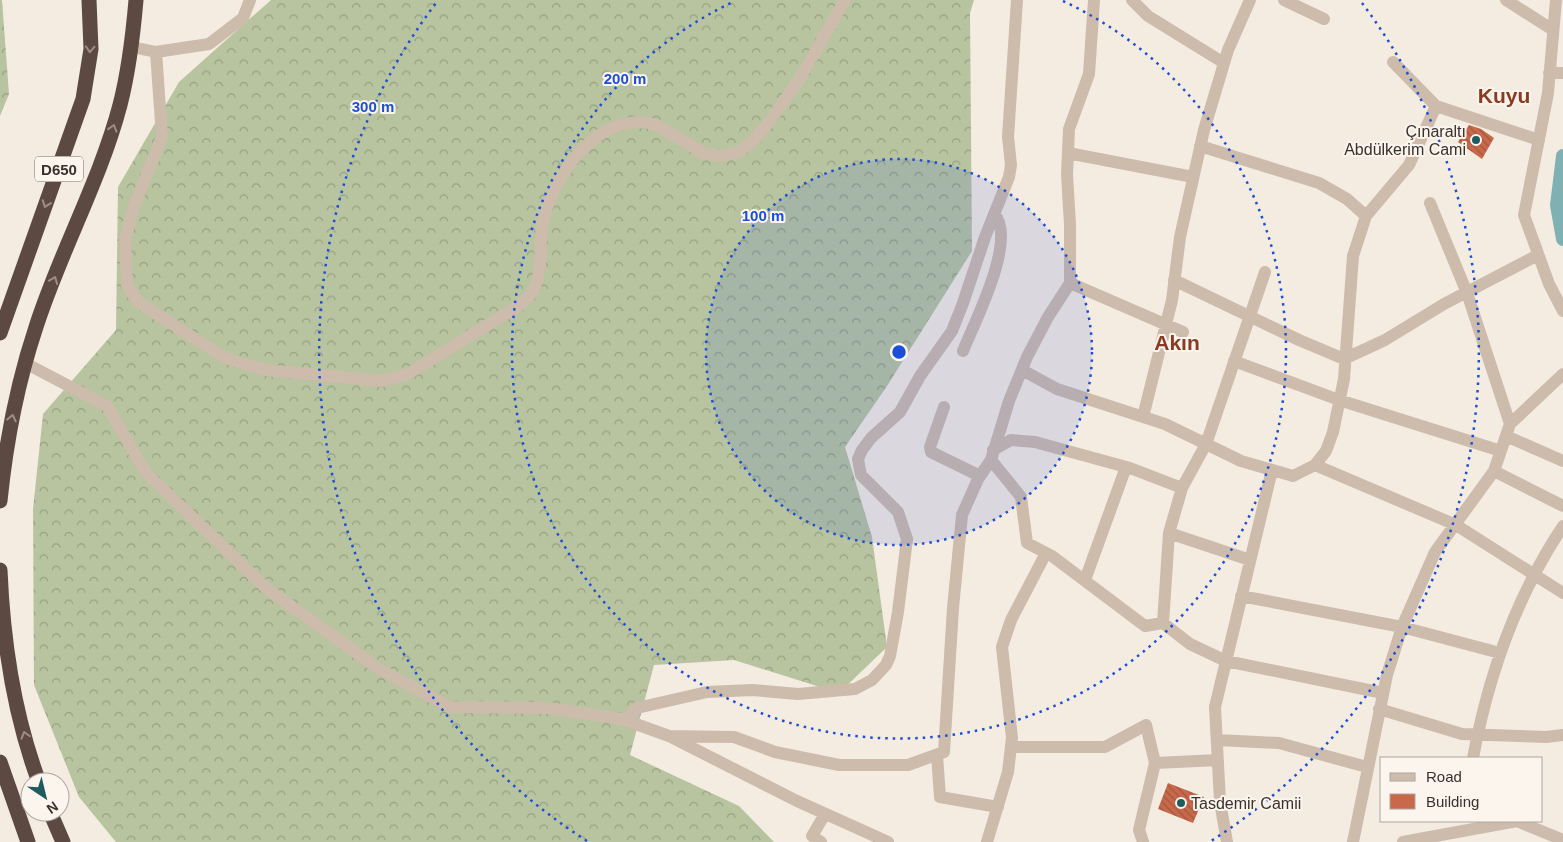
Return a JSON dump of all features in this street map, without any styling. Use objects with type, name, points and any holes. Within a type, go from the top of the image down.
[{"type":"highway","name":"D650","points":[[0,333],[83,99],[91,49],[89,0]]},
{"type":"highway","name":"D650","points":[[0,501],[11,422],[25,363],[36,325],[108,144],[120,104],[132,47],[136,0]]},
{"type":"highway","points":[[0,570],[6,646],[20,720],[36,772]]},
{"type":"highway","points":[[0,762],[28,842]]},
{"type":"highway","points":[[54,822],[63,842]]},
{"type":"street","points":[[132,47],[156,52],[209,44],[243,18],[250,0]]},
{"type":"street","points":[[156,52],[162,137],[134,206],[126,240],[127,285],[138,302],[225,358],[265,370],[382,381],[408,374],[520,305],[531,296],[539,275],[541,234],[549,201],[572,162],[600,135],[627,123],[647,122],[656,125],[705,154],[724,156],[740,151],[753,141],[769,122],[799,80],[845,0]]},
{"type":"street","points":[[626,720],[637,708],[707,692],[744,690],[798,694],[855,689],[872,680],[886,665],[890,656],[898,612],[906,539],[898,512],[893,504],[864,479],[858,470],[858,459],[862,450],[872,438],[900,412],[920,376],[952,331],[1011,171],[1008,137],[1017,0]]},
{"type":"street","points":[[669,736],[734,737],[775,752],[839,765],[908,765],[944,752],[952,608],[962,515],[992,455],[1022,370],[1048,317],[1070,283],[1069,129],[1089,74],[1094,0]]},
{"type":"street","points":[[1132,0],[1148,16],[1224,64]]},
{"type":"street","points":[[1143,417],[1166,323],[1180,237],[1200,146],[1224,64],[1250,0]]},
{"type":"street","points":[[1284,0],[1324,19]]},
{"type":"street","points":[[1506,0],[1553,30]]},
{"type":"street","points":[[1556,0],[1540,140],[1524,215],[1548,284],[1563,311]]},
{"type":"street","points":[[1393,62],[1436,106],[1540,140]]},
{"type":"street","points":[[1549,73],[1563,74]]},
{"type":"street","points":[[1022,370],[1056,389],[1165,424],[1241,461],[1293,476],[1316,465],[1326,451],[1333,432],[1344,359],[1353,256],[1366,216],[1409,166],[1436,106]]},
{"type":"street","points":[[1200,146],[1319,183],[1347,199],[1366,216]]},
{"type":"street","points":[[1068,153],[1193,177]]},
{"type":"street","points":[[1430,202],[1467,293],[1508,430],[1563,461]]},
{"type":"street","points":[[963,351],[989,290],[998,253],[1001,229],[998,218],[994,214]]},
{"type":"street","points":[[1174,280],[1344,359],[1385,340],[1467,293],[1538,256]]},
{"type":"street","points":[[1163,623],[1169,533],[1182,488],[1206,444],[1265,272]]},
{"type":"street","points":[[1070,283],[1183,332]]},
{"type":"street","points":[[1234,361],[1339,400],[1501,451]]},
{"type":"street","points":[[25,363],[107,406],[146,473],[266,588],[380,669],[450,707],[547,708],[626,720],[669,736],[826,814],[888,842]]},
{"type":"street","points":[[1353,842],[1383,693],[1402,627],[1435,552],[1456,526],[1494,471],[1508,430],[1563,374]]},
{"type":"street","points":[[944,407],[930,447],[932,452],[980,476]]},
{"type":"street","points":[[992,455],[1011,440],[1035,442],[1126,467],[1182,488]]},
{"type":"street","points":[[992,455],[1021,497],[1027,543],[1046,553],[1085,580],[1146,626],[1163,623],[1190,644],[1226,661],[1383,693]]},
{"type":"street","points":[[1316,465],[1456,526],[1563,593]]},
{"type":"street","points":[[1085,580],[1126,467]]},
{"type":"street","points":[[1227,842],[1220,802],[1215,707],[1272,470]]},
{"type":"street","points":[[1494,471],[1563,506]]},
{"type":"street","points":[[1473,757],[1500,653],[1534,575],[1563,526]]},
{"type":"street","points":[[1169,533],[1250,560]]},
{"type":"street","points":[[987,842],[1008,772],[1011,747],[1002,647],[1011,620],[1046,553]]},
{"type":"street","points":[[1241,596],[1402,627],[1500,653]]},
{"type":"street","points":[[1379,709],[1462,734],[1546,737],[1563,735]]},
{"type":"street","points":[[1011,747],[1105,747],[1146,725],[1155,763],[1139,830],[1143,842]]},
{"type":"street","points":[[1217,740],[1279,743],[1367,767]]},
{"type":"street","points":[[936,755],[940,798],[998,806]]},
{"type":"street","points":[[1155,763],[1218,760]]},
{"type":"street","points":[[821,842],[812,836],[826,814]]},
{"type":"street","points":[[1403,842],[1460,826],[1506,822]]},
{"type":"street","points":[[1519,822],[1562,841]]},
{"type":"green space","points":[[0,0],[2,0],[9,94],[0,116]]},
{"type":"green space","points":[[271,0],[974,0],[970,13],[972,251],[887,386],[845,447],[872,537],[887,647],[839,693],[734,660],[654,665],[630,755],[739,806],[774,842],[116,842],[79,797],[34,685],[33,509],[43,414],[116,330],[118,187],[179,82]]},
{"type":"building","name":"Çınaraltı Abdülkerim Cami","points":[[1469,125],[1481,129],[1494,138],[1482,159],[1458,142]]},
{"type":"building","name":"Tasdemir Camii","points":[[1168,783],[1204,797],[1193,823],[1158,809]]},
{"type":"waterway","points":[[1563,156],[1557,205],[1563,239]]},
{"type":"place","name":"Çınaraltı Abdülkerim Cami","points":[[1476,140]]},
{"type":"place","name":"Tasdemir Camii","points":[[1181,803]]},
{"type":"district","name":"Kuyu","points":[[1504,95]]},
{"type":"district","name":"Akın","points":[[1177,342]]}]
